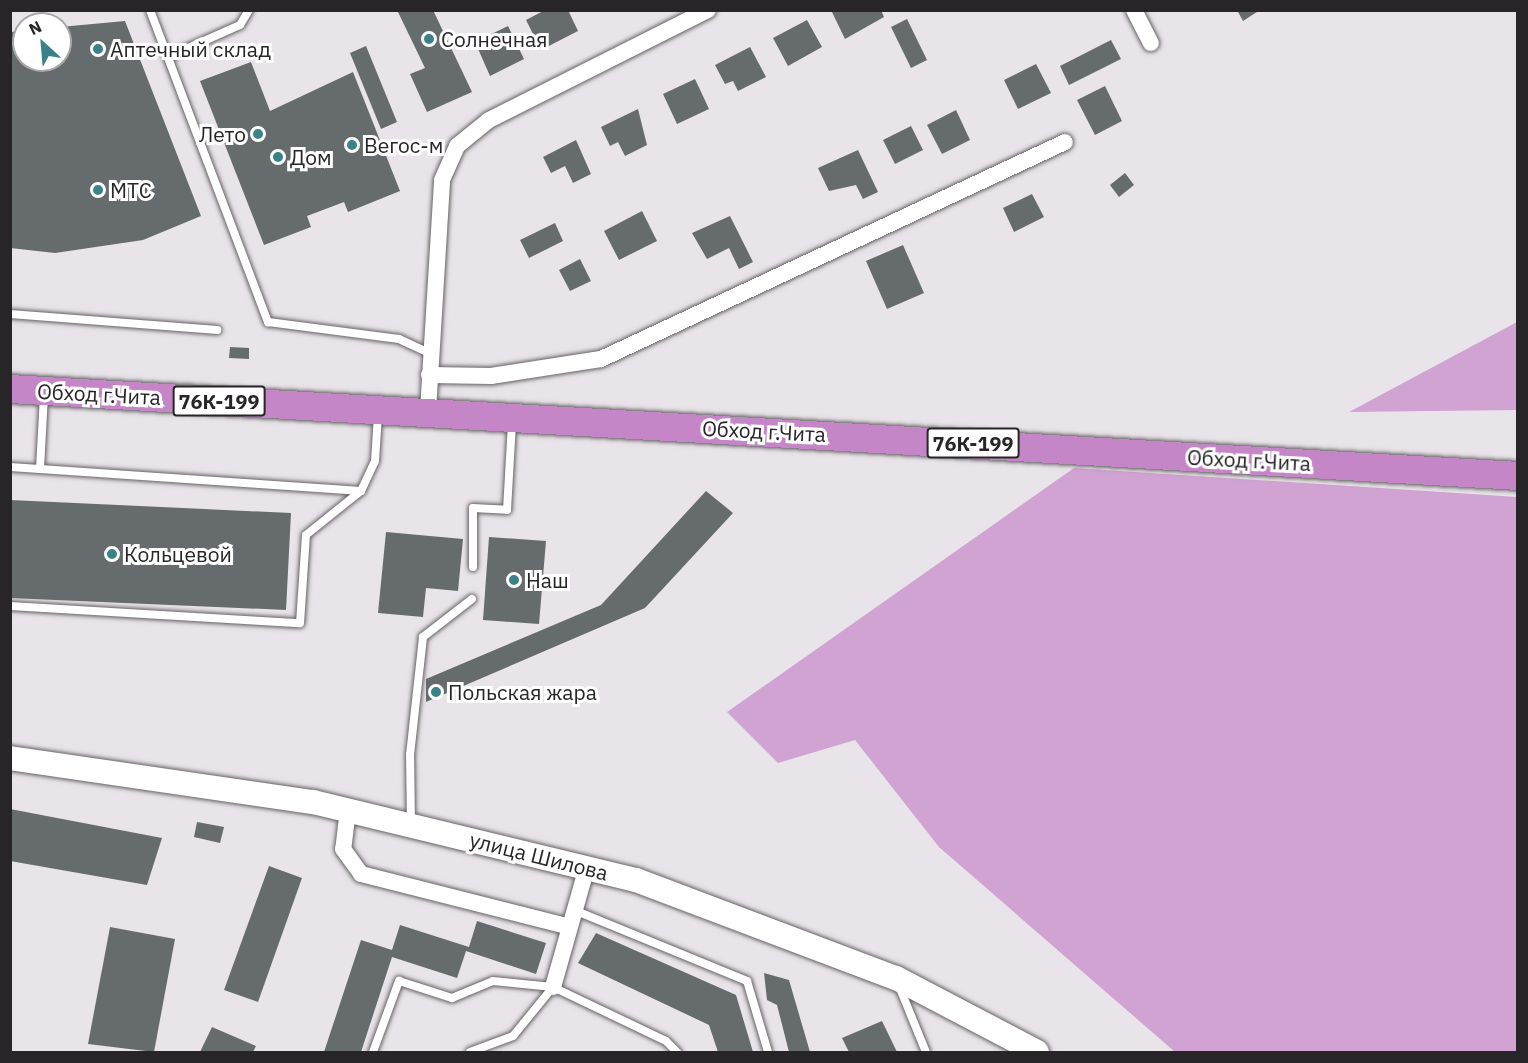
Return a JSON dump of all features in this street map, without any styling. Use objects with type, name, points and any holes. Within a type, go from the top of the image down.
[{"type":"highway","name":"Обход г.Чита","points":[[10,388],[44,392],[378,408],[1518,476]]},
{"type":"main road","name":"улица Шилова","points":[[10,758],[162,777],[348,810],[587,867],[701,900],[896,978],[1037,1053]]},
{"type":"street","points":[[428,411],[429,353],[442,180],[458,146],[489,120],[708,10]]},
{"type":"street","points":[[1134,10],[1151,43]]},
{"type":"street","points":[[429,375],[491,376],[601,359],[1065,142]]},
{"type":"street","points":[[348,810],[343,849],[360,874],[567,926]]},
{"type":"street","points":[[553,987],[567,926],[587,867]]},
{"type":"lane","points":[[150,10],[268,322],[399,339],[429,353]]},
{"type":"lane","points":[[168,57],[240,25],[249,10]]},
{"type":"lane","points":[[10,314],[217,330]]},
{"type":"lane","points":[[40,469],[44,392]]},
{"type":"lane","points":[[10,606],[300,622],[306,535],[361,491],[375,461],[378,408]]},
{"type":"lane","points":[[472,567],[473,508],[507,510],[512,416]]},
{"type":"lane","points":[[10,466],[361,491]]},
{"type":"lane","points":[[411,825],[410,755],[423,637],[472,599]]},
{"type":"lane","points":[[573,909],[747,981],[768,1053]]},
{"type":"lane","points":[[896,978],[926,1053]]},
{"type":"lane","points":[[373,1053],[399,981],[452,998],[493,981],[553,987],[666,1041],[677,1053]]},
{"type":"lane","points":[[470,1053],[513,1036],[553,987]]},
{"type":"shaded area","points":[[1517,322],[1517,410],[1349,412]]},
{"type":"shaded area","points":[[1074,468],[1517,497],[1517,1052],[1175,1052],[939,847],[855,740],[778,763],[727,712]]},
{"type":"building","name":"Солнечная","points":[[397,10],[433,10],[472,92],[427,112],[410,74],[425,68]]},
{"type":"building","points":[[545,10],[568,10],[578,31],[541,50],[526,20]]},
{"type":"building","points":[[831,10],[881,10],[884,17],[845,39]]},
{"type":"building","points":[[1237,10],[1260,10],[1243,21]]},
{"type":"building","points":[[907,19],[927,60],[911,68],[891,27]]},
{"type":"building","points":[[807,20],[822,47],[788,66],[773,38]]},
{"type":"building","points":[[125,21],[201,216],[143,240],[55,253],[10,248],[10,32],[12,32],[12,72],[72,72],[72,26]]},
{"type":"building","points":[[508,26],[524,59],[490,76],[475,42]]},
{"type":"building","points":[[1111,40],[1121,59],[1069,85],[1060,66]]},
{"type":"building","points":[[366,46],[397,122],[381,129],[350,53]]},
{"type":"building","points":[[750,47],[766,77],[738,91],[733,81],[725,84],[715,65]]},
{"type":"building","name":"Дом","points":[[251,62],[270,111],[353,72],[400,191],[348,212],[344,202],[307,216],[311,227],[264,245],[200,81]]},
{"type":"building","points":[[1036,64],[1051,93],[1018,109],[1004,80]]},
{"type":"building","points":[[695,79],[709,109],[677,124],[663,94]]},
{"type":"building","points":[[1105,86],[1122,121],[1095,135],[1077,100]]},
{"type":"building","points":[[638,109],[647,145],[625,156],[618,142],[610,146],[601,127]]},
{"type":"building","points":[[956,110],[970,140],[942,154],[927,125]]},
{"type":"building","points":[[911,126],[923,150],[895,164],[883,140]]},
{"type":"building","points":[[576,140],[591,174],[573,183],[565,166],[551,173],[543,157]]},
{"type":"building","points":[[858,150],[878,192],[863,199],[856,185],[829,191],[818,168]]},
{"type":"building","points":[[1125,173],[1134,185],[1119,197],[1110,185]]},
{"type":"building","points":[[1032,194],[1044,217],[1014,232],[1003,208]]},
{"type":"building","points":[[642,211],[657,241],[619,260],[604,231]]},
{"type":"building","points":[[730,216],[753,262],[739,269],[729,248],[707,259],[692,233]]},
{"type":"building","points":[[555,223],[563,241],[529,258],[520,240]]},
{"type":"building","points":[[903,245],[924,293],[887,309],[866,261]]},
{"type":"building","points":[[580,259],[591,281],[570,291],[559,270]]},
{"type":"building","points":[[230,347],[249,348],[249,359],[229,358]]},
{"type":"building","points":[[706,491],[733,513],[645,608],[426,702],[426,679],[601,605]]},
{"type":"building","name":"Кольцевой","points":[[10,500],[291,513],[286,610],[10,598]]},
{"type":"building","points":[[386,532],[463,539],[458,591],[426,588],[423,617],[378,613]]},
{"type":"building","name":"Наш","points":[[489,537],[546,541],[539,624],[483,620]]},
{"type":"building","points":[[10,809],[162,838],[147,885],[10,861]]},
{"type":"building","points":[[197,822],[224,827],[220,843],[194,837]]},
{"type":"building","points":[[269,866],[302,878],[258,1002],[224,990]]},
{"type":"building","points":[[477,921],[546,943],[536,974],[466,951],[457,978],[392,957],[361,1052],[324,1052],[361,940],[392,950],[400,925],[469,947]]},
{"type":"building","points":[[110,927],[175,939],[154,1052],[88,1044]]},
{"type":"building","points":[[596,933],[736,995],[753,1052],[718,1052],[709,1025],[578,963]]},
{"type":"building","points":[[764,973],[789,980],[810,1052],[789,1052],[777,1005],[767,1000]]},
{"type":"building","points":[[882,1021],[897,1052],[849,1052],[842,1038]]},
{"type":"building","points":[[212,1027],[256,1046],[253,1052],[200,1052]]},
{"type":"place","name":"Солнечная","points":[[429,39]]},
{"type":"place","name":"Аптечный склад","points":[[98,49]]},
{"type":"place","name":"Лето","points":[[258,134]]},
{"type":"place","name":"Вегос-м","points":[[352,145]]},
{"type":"place","name":"Дом","points":[[278,157]]},
{"type":"place","name":"МТС","points":[[98,190]]},
{"type":"place","name":"Кольцевой","points":[[112,554]]},
{"type":"place","name":"Наш","points":[[514,580]]},
{"type":"place","name":"Польская жара","points":[[436,692]]}]
